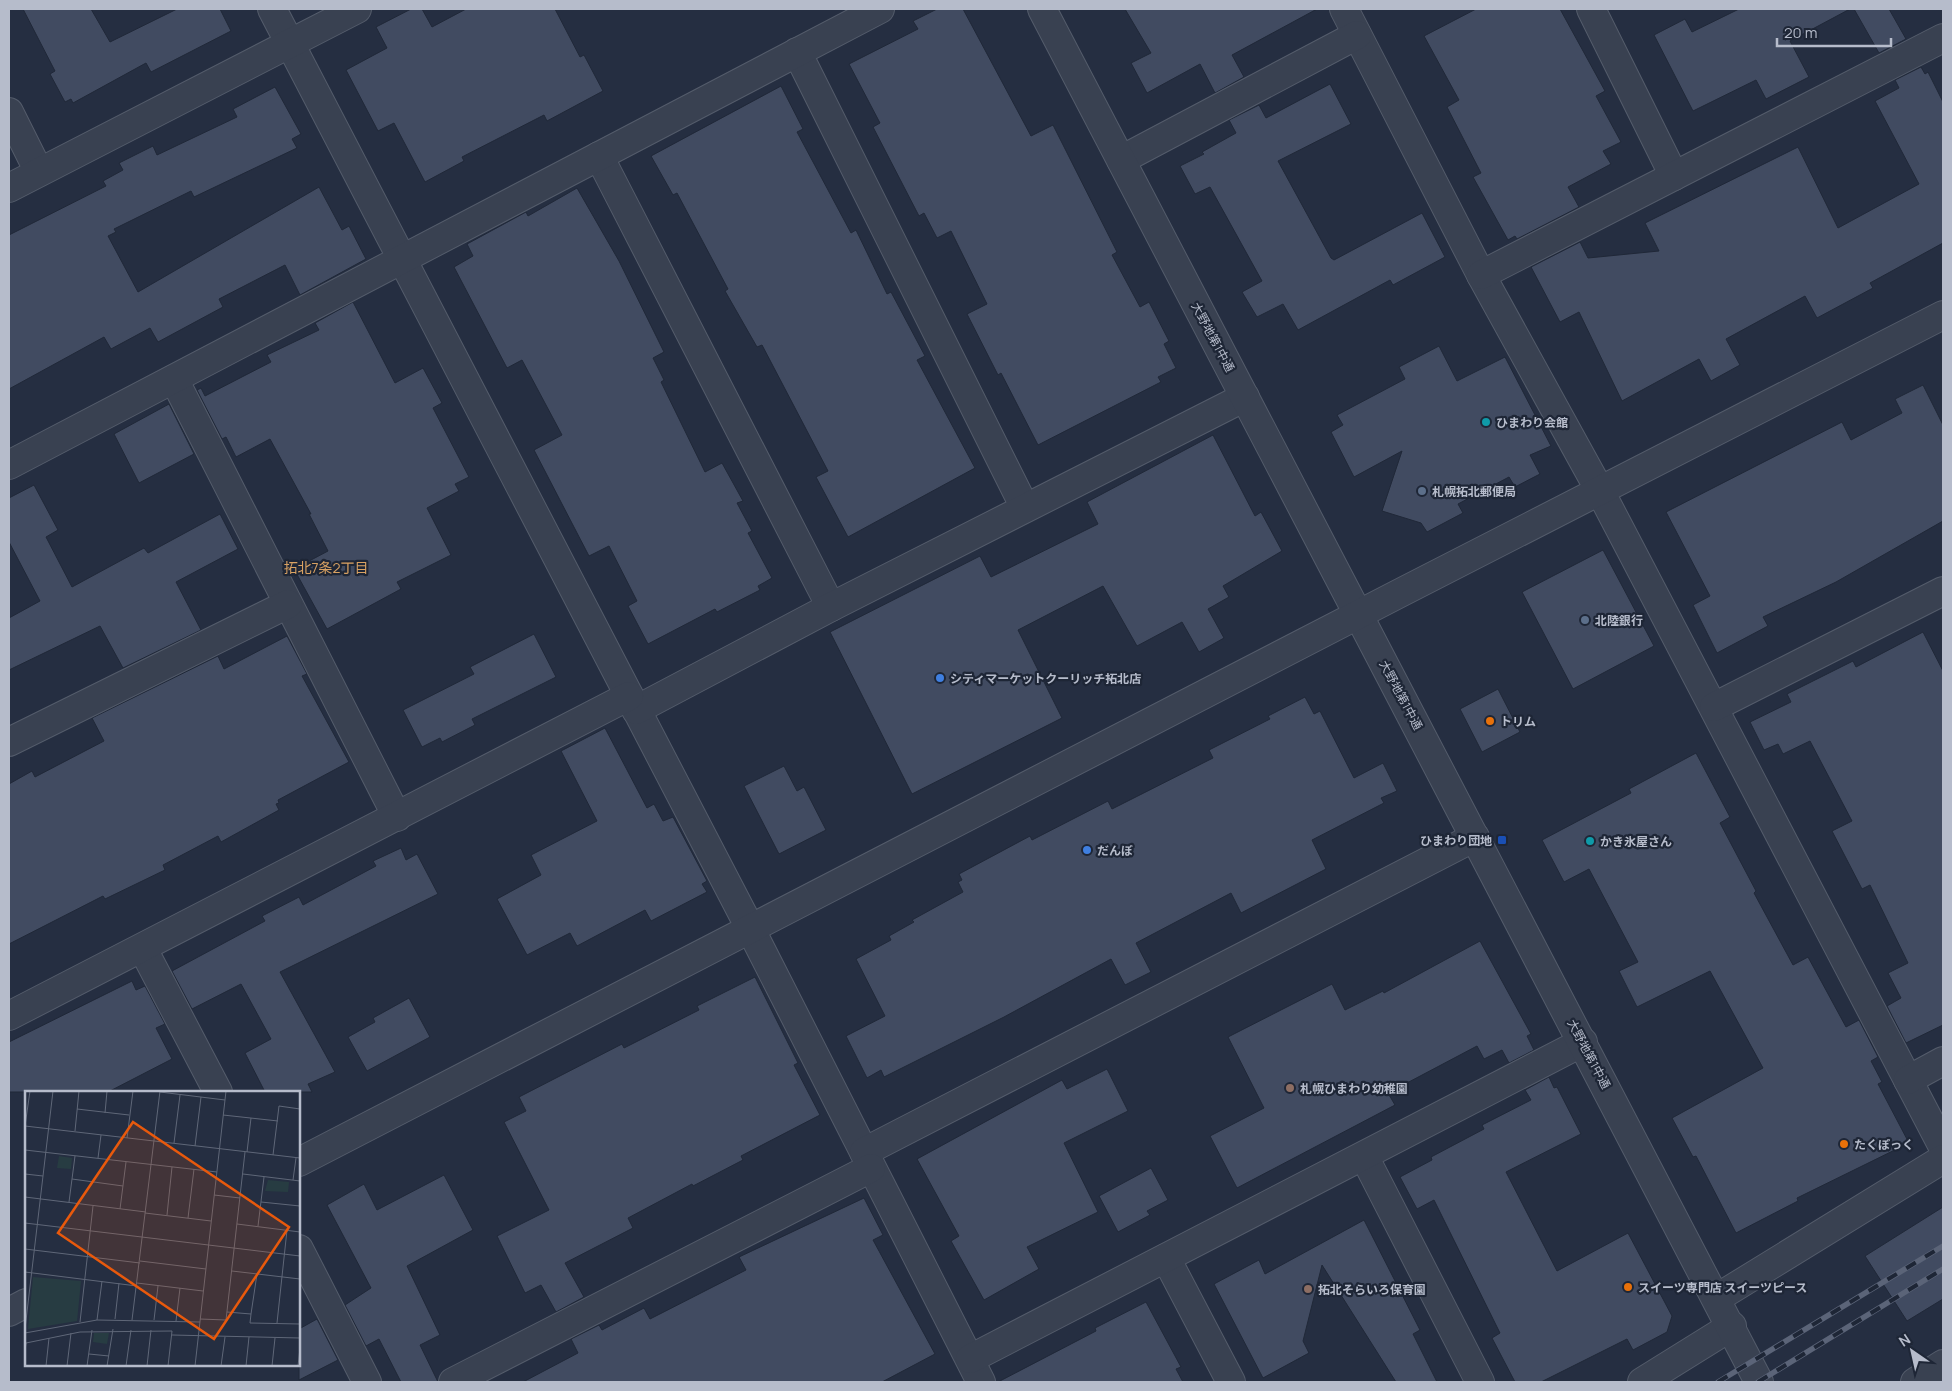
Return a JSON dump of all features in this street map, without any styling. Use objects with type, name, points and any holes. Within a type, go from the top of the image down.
[{"type":"street","points":[[272,9],[750,928],[975,1371],[1166,1258],[1583,1042]]},
{"type":"street","points":[[9,188],[357,9]]},
{"type":"street","points":[[9,465],[880,9]]},
{"type":"street","name":"大野地第1中通","points":[[1042,9],[1732,1326],[1759,1382]]},
{"type":"street","points":[[1344,9],[1481,276],[1600,491],[1943,1148]]},
{"type":"street","points":[[1591,9],[1674,176]]},
{"type":"street","points":[[1121,160],[1357,35]]},
{"type":"street","points":[[1481,276],[1943,38]]},
{"type":"street","points":[[797,52],[1025,508]]},
{"type":"street","points":[[9,112],[39,172]]},
{"type":"street","points":[[599,156],[832,607]]},
{"type":"street","points":[[300,1161],[1358,614],[1943,315]]},
{"type":"street","points":[[174,379],[397,817]]},
{"type":"street","points":[[9,1016],[143,949],[397,817],[832,607],[1245,397]]},
{"type":"street","points":[[1714,707],[1943,592]]},
{"type":"street","points":[[9,742],[288,604]]},
{"type":"street","points":[[453,1382],[1475,837]]},
{"type":"street","points":[[143,949],[217,1091]]},
{"type":"street","points":[[1908,1080],[1943,1061]]},
{"type":"street","points":[[1364,1156],[1480,1382]]},
{"type":"street","points":[[1717,1298],[1943,1159]]},
{"type":"street","points":[[300,1251],[367,1382]]},
{"type":"street","points":[[1166,1258],[1231,1382]]},
{"type":"street","points":[[9,1312],[25,1304]]},
{"type":"street","points":[[1642,1382],[1732,1326]]},
{"type":"street","points":[[1915,1382],[1943,1364]]},
{"type":"building","points":[[23,9],[91,9],[110,42],[177,9],[220,9],[231,31],[151,72],[146,63],[73,103],[71,99],[65,102],[50,74],[55,71]]},
{"type":"building","points":[[411,9],[422,9],[432,27],[466,9],[555,9],[580,57],[584,55],[603,91],[547,121],[544,115],[462,157],[464,161],[425,182],[394,123],[378,131],[346,70],[387,48],[376,27]]},
{"type":"building","points":[[937,9],[963,9],[1031,136],[1053,125],[1117,252],[1112,255],[1140,307],[1149,302],[1169,341],[1164,344],[1176,368],[1158,377],[1161,382],[1038,445],[1001,373],[998,375],[967,314],[987,304],[951,231],[937,238],[924,213],[919,216],[873,127],[880,123],[849,64],[918,29],[913,21]]},
{"type":"building","points":[[1125,9],[1317,9],[1232,55],[1244,77],[1215,93],[1200,64],[1147,93],[1131,63],[1151,53]]},
{"type":"building","points":[[1476,9],[1560,9],[1605,91],[1596,96],[1621,142],[1603,151],[1611,164],[1568,187],[1579,207],[1517,239],[1515,236],[1508,240],[1473,177],[1481,173],[1447,107],[1459,100],[1424,36]]},
{"type":"building","points":[[1739,9],[1850,9],[1790,41],[1809,77],[1766,99],[1756,80],[1693,111],[1654,35],[1685,19],[1692,32]]},
{"type":"building","points":[[1854,9],[1889,9],[1906,39],[1879,53]]},
{"type":"building","points":[[1921,67],[1925,74],[1928,72],[1943,102],[1943,243],[1870,283],[1873,288],[1817,318],[1805,296],[1726,339],[1740,365],[1711,381],[1699,359],[1622,401],[1579,312],[1560,322],[1531,267],[1580,242],[1588,258],[1659,251],[1645,223],[1798,147],[1838,228],[1919,184],[1875,101],[1899,88],[1895,80]]},
{"type":"building","points":[[1330,84],[1351,124],[1278,161],[1331,258],[1334,260],[1422,213],[1445,257],[1393,285],[1390,280],[1298,330],[1283,304],[1257,317],[1242,292],[1262,281],[1210,187],[1195,194],[1180,166],[1204,154],[1202,152],[1236,133],[1229,120],[1259,105],[1266,118]]},
{"type":"building","points":[[781,86],[803,129],[797,132],[851,233],[856,230],[887,294],[891,292],[925,356],[917,360],[975,468],[848,537],[816,477],[828,471],[762,345],[757,347],[725,291],[728,289],[677,193],[673,195],[651,156]]},
{"type":"building","points":[[275,87],[301,134],[292,139],[297,148],[194,197],[191,191],[114,229],[116,232],[108,236],[138,292],[319,187],[342,230],[349,226],[366,259],[300,295],[285,265],[219,299],[223,307],[158,342],[150,328],[111,349],[104,337],[9,389],[9,235],[106,186],[103,181],[123,170],[119,163],[153,146],[157,155],[237,117],[233,109]]},
{"type":"building","points":[[577,188],[619,261],[664,352],[653,358],[664,380],[661,382],[705,472],[722,463],[743,501],[737,503],[752,531],[748,533],[772,578],[758,586],[760,590],[717,612],[715,609],[648,644],[628,606],[637,601],[609,546],[589,556],[534,450],[562,435],[522,360],[507,368],[454,267],[473,256],[467,244],[526,212],[528,216]]},
{"type":"building","points":[[353,302],[395,383],[423,368],[442,403],[433,408],[469,477],[455,484],[459,491],[427,508],[451,555],[397,582],[401,589],[327,629],[294,569],[328,551],[309,514],[311,514],[270,439],[236,457],[226,437],[222,439],[197,390],[201,388],[205,396],[271,362],[267,355],[319,330],[315,323]]},
{"type":"building","points":[[1439,346],[1457,381],[1505,357],[1551,446],[1530,455],[1540,474],[1515,487],[1509,477],[1458,504],[1463,513],[1427,532],[1421,523],[1382,511],[1402,451],[1354,477],[1331,432],[1343,425],[1337,415],[1405,379],[1399,367]]},
{"type":"building","points":[[1923,385],[1943,425],[1943,521],[1836,582],[1763,617],[1768,626],[1717,653],[1693,605],[1710,596],[1666,512],[1842,422],[1851,440],[1902,413],[1895,399]]},
{"type":"building","points":[[169,404],[194,454],[139,483],[114,434]]},
{"type":"building","points":[[1213,435],[1255,516],[1261,512],[1282,551],[1223,586],[1229,597],[1208,609],[1224,638],[1199,652],[1182,622],[1137,646],[1103,586],[1018,630],[1062,718],[912,794],[830,632],[980,556],[991,577],[1098,524],[1087,502]]},
{"type":"building","points":[[34,485],[58,530],[46,537],[72,587],[144,548],[148,553],[220,514],[238,549],[176,582],[201,630],[123,668],[100,626],[9,670],[9,618],[40,601],[9,542],[9,498]]},
{"type":"building","points":[[1603,550],[1654,646],[1573,689],[1522,592]]},
{"type":"building","points":[[1923,632],[1943,671],[1943,1025],[1906,1043],[1887,1006],[1901,998],[1888,973],[1908,963],[1870,885],[1862,889],[1832,831],[1852,821],[1810,741],[1783,754],[1778,744],[1764,750],[1750,722],[1791,702],[1787,694],[1853,661],[1856,667]]},
{"type":"building","points":[[534,634],[556,677],[472,719],[475,725],[442,742],[440,738],[422,747],[403,710],[474,674],[470,667]]},
{"type":"building","points":[[287,636],[307,674],[302,676],[349,762],[278,800],[279,803],[276,804],[279,810],[221,842],[218,836],[163,865],[165,870],[105,899],[103,896],[9,944],[9,784],[32,771],[35,777],[104,741],[92,718],[218,656],[224,669]]},
{"type":"building","name":"トリム","points":[[1498,689],[1520,732],[1482,752],[1460,709]]},
{"type":"building","points":[[1305,697],[1314,714],[1320,711],[1354,778],[1383,763],[1397,791],[1381,798],[1384,803],[1312,840],[1326,869],[1241,913],[1231,893],[1136,943],[1151,972],[1125,985],[1111,959],[1004,1017],[884,1077],[881,1070],[867,1078],[846,1036],[885,1016],[856,959],[891,940],[889,936],[914,922],[912,920],[963,892],[958,882],[962,880],[959,874],[1030,836],[1032,840],[1108,801],[1112,809],[1213,758],[1209,750],[1270,719],[1268,716]]},
{"type":"building","points":[[605,728],[647,808],[654,804],[663,821],[673,817],[707,881],[702,884],[707,892],[651,921],[645,910],[577,946],[570,933],[527,955],[497,899],[541,875],[531,855],[597,821],[561,751]]},
{"type":"building","points":[[1696,753],[1730,817],[1720,823],[1756,891],[1754,893],[1793,965],[1808,957],[1846,1027],[1859,1020],[1878,1057],[1871,1061],[1882,1082],[1878,1084],[1909,1143],[1797,1198],[1798,1201],[1736,1233],[1696,1156],[1693,1157],[1672,1118],[1763,1068],[1710,971],[1637,1007],[1619,971],[1638,962],[1589,869],[1564,882],[1542,840],[1631,793],[1629,789]]},
{"type":"building","points":[[784,766],[797,791],[804,787],[826,830],[779,854],[744,786]]},
{"type":"building","points":[[401,848],[406,860],[417,854],[438,894],[280,972],[335,1072],[308,1084],[312,1092],[264,1091],[245,1053],[271,1039],[241,984],[192,1009],[172,971],[265,921],[262,916],[299,897],[303,905],[376,866],[373,861]]},
{"type":"building","points":[[1480,941],[1531,1034],[1527,1036],[1534,1050],[1509,1063],[1502,1050],[1484,1059],[1477,1046],[1388,1093],[1395,1105],[1237,1188],[1210,1136],[1264,1108],[1228,1037],[1332,984],[1345,1010],[1383,991],[1384,993]]},
{"type":"building","points":[[755,977],[798,1063],[794,1065],[820,1115],[741,1156],[743,1160],[693,1186],[692,1184],[628,1218],[633,1228],[565,1263],[584,1297],[556,1312],[541,1285],[525,1293],[497,1236],[549,1210],[504,1122],[526,1111],[519,1097],[622,1044],[624,1048],[699,1010],[697,1006]]},
{"type":"building","points":[[132,981],[136,990],[145,986],[165,1024],[156,1028],[172,1059],[110,1091],[9,1092],[9,1042]]},
{"type":"building","points":[[409,998],[430,1037],[367,1071],[348,1037],[375,1022],[373,1018]]},
{"type":"building","points":[[1107,1069],[1128,1111],[1064,1143],[1098,1212],[1027,1247],[1039,1269],[984,1300],[951,1241],[959,1236],[917,1159],[1062,1080],[1067,1089]]},
{"type":"building","points":[[1549,1077],[1554,1088],[1557,1087],[1581,1134],[1506,1172],[1557,1271],[1628,1233],[1672,1316],[1667,1332],[1633,1350],[1627,1339],[1541,1382],[1515,1382],[1492,1338],[1500,1333],[1434,1200],[1417,1209],[1400,1177],[1432,1160],[1431,1157],[1484,1129],[1482,1125],[1531,1100],[1525,1090]]},
{"type":"building","points":[[1151,1168],[1168,1200],[1147,1211],[1150,1215],[1118,1232],[1099,1196]]},
{"type":"building","points":[[444,1175],[473,1230],[407,1266],[440,1335],[420,1345],[438,1382],[401,1382],[379,1339],[366,1346],[345,1305],[371,1288],[327,1205],[364,1184],[377,1210]]},
{"type":"building","points":[[864,1198],[883,1235],[873,1240],[935,1354],[882,1382],[523,1382],[578,1353],[571,1339],[599,1325],[602,1330],[644,1308],[650,1319],[746,1270],[739,1257]]},
{"type":"building","points":[[1943,1207],[1943,1299],[1907,1321],[1865,1256]]},
{"type":"building","points":[[1364,1220],[1420,1330],[1413,1334],[1437,1382],[1396,1382],[1322,1265],[1303,1341],[1309,1353],[1263,1378],[1214,1284],[1259,1260],[1265,1274]]},
{"type":"building","points":[[1146,1302],[1181,1367],[1176,1369],[1183,1382],[998,1382],[1096,1331],[1095,1328]]},
{"type":"building","points":[[317,1319],[338,1360],[299,1380],[300,1366],[300,1328]]},
{"type":"railway","points":[[1718,1382],[1943,1246]]},
{"type":"railway","points":[[1758,1382],[1943,1269]]},
{"type":"place","name":"ひまわり会館","points":[[1486,422]]},
{"type":"place","name":"札幌拓北郵便局","points":[[1422,491]]},
{"type":"place","name":"北陸銀行","points":[[1585,620]]},
{"type":"place","name":"シティマーケットクーリッチ拓北店","points":[[940,678]]},
{"type":"place","name":"トリム","points":[[1490,721]]},
{"type":"place","name":"ひまわり団地","points":[[1502,840]]},
{"type":"place","name":"かき氷屋さん","points":[[1590,841]]},
{"type":"place","name":"だんぼ","points":[[1087,850]]},
{"type":"place","name":"札幌ひまわり幼稚園","points":[[1290,1088]]},
{"type":"place","name":"たくぽっく","points":[[1844,1144]]},
{"type":"place","name":"スイーツ専門店 スイーツピース","points":[[1628,1287]]},
{"type":"place","name":"拓北そらいろ保育園","points":[[1308,1289]]},
{"type":"district","name":"拓北7条2丁目","points":[[326,567]]}]
